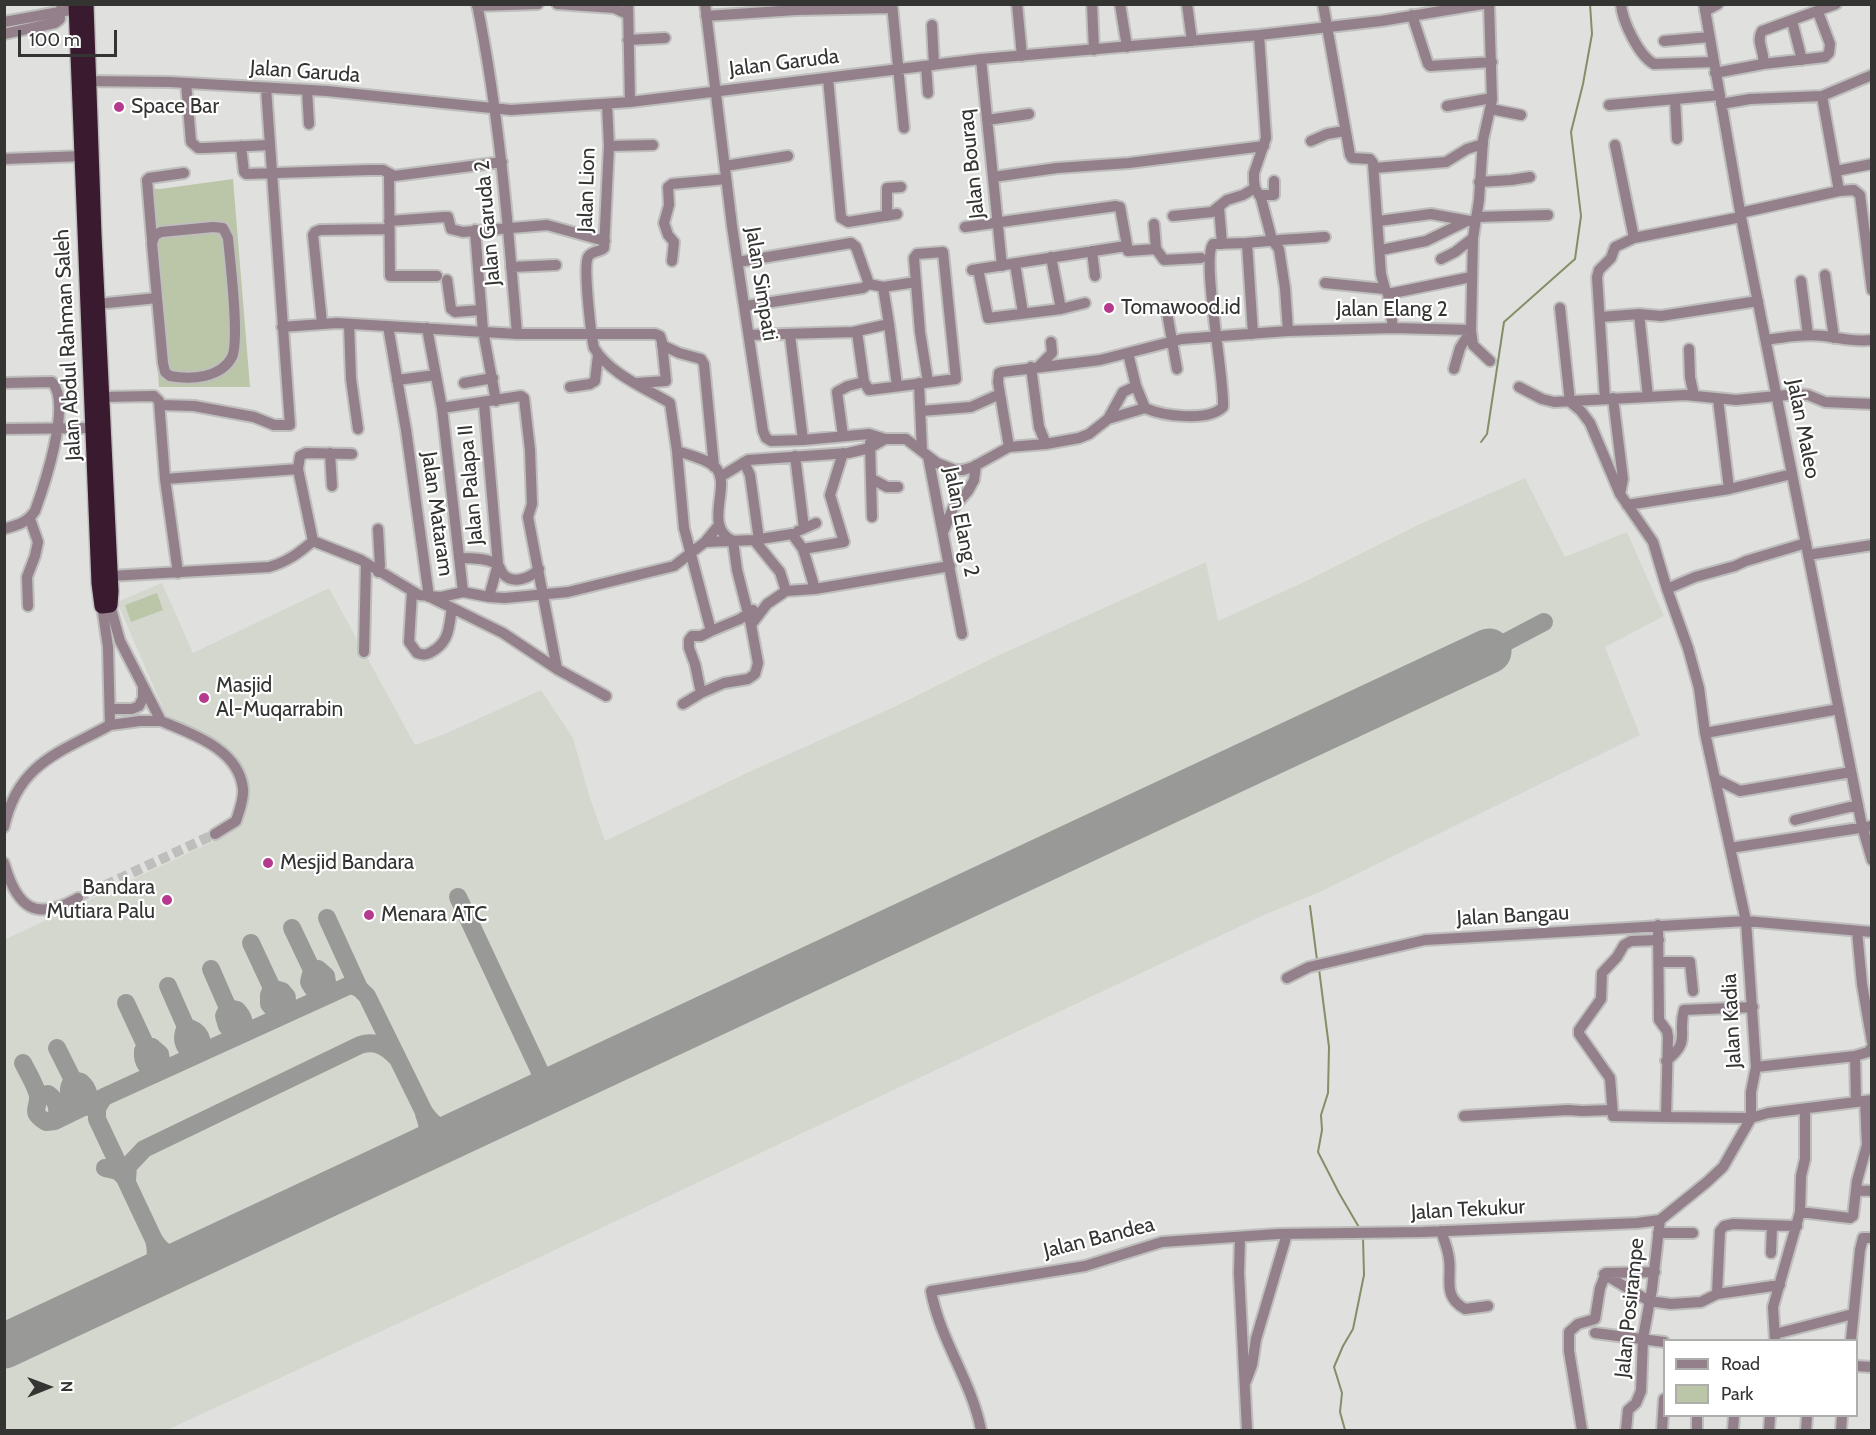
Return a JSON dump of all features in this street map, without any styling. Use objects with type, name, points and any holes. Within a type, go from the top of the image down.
[{"type":"highway","name":"Jalan Abdul Rahman Saleh","points":[[79,6],[84,81],[93,428],[110,576],[106,606]]},
{"type":"highway","name":"Jalan Abdul Rahman Saleh","points":[[84,81],[82,156],[97,304],[101,396],[99,583],[106,606]]},
{"type":"street","points":[[477,5],[538,4]]},
{"type":"street","points":[[556,4],[627,9],[630,102]]},
{"type":"street","points":[[1017,4],[1022,56]]},
{"type":"street","points":[[1092,4],[1094,50]]},
{"type":"street","points":[[1120,4],[1127,47]]},
{"type":"street","points":[[1186,4],[1192,41]]},
{"type":"street","points":[[1323,4],[1344,131],[1351,156],[1370,159],[1374,162],[1381,274],[1387,292],[1393,328]]},
{"type":"street","name":"Jalan Garuda","points":[[84,81],[186,83],[307,90],[495,110],[607,104],[981,59],[1258,34],[1412,15],[1425,9],[1483,4]]},
{"type":"street","name":"Jalan Elang 2","points":[[1000,394],[999,372],[1100,360],[1172,341],[1288,331],[1393,328],[1471,330],[1473,220],[1483,144],[1492,103],[1489,4]]},
{"type":"street","points":[[1621,4],[1623,17],[1638,47],[1650,62],[1714,68],[1825,57],[1829,53],[1830,44],[1818,12]]},
{"type":"street","points":[[1704,8],[1718,4]]},
{"type":"street","points":[[1763,64],[1759,34],[1768,28],[1836,4]]},
{"type":"street","name":"Jalan Garuda 2","points":[[477,5],[502,162],[516,334]]},
{"type":"street","points":[[4,22],[79,6]]},
{"type":"street","points":[[705,10],[892,6],[904,128]]},
{"type":"street","name":"Jalan Maleo","points":[[1704,8],[1741,215],[1792,474],[1851,772],[1858,805],[1867,826],[1872,860]]},
{"type":"street","name":"Jalan Simpati","points":[[705,10],[726,179],[766,438],[771,441],[803,440],[869,434],[895,439]]},
{"type":"street","points":[[4,34],[55,23],[60,19],[59,11]]},
{"type":"street","points":[[1412,15],[1430,66],[1492,62]]},
{"type":"street","points":[[1792,21],[1802,60]]},
{"type":"street","points":[[928,93],[932,25]]},
{"type":"street","points":[[1258,34],[1266,138],[1254,173],[1272,240],[1279,249],[1288,331]]},
{"type":"street","points":[[1664,41],[1709,37]]},
{"type":"street","points":[[628,40],[665,38]]},
{"type":"street","name":"Jalan Bouraq","points":[[981,59],[1002,266]]},
{"type":"street","points":[[1609,105],[1675,99],[1721,100],[1822,96],[1872,75]]},
{"type":"street","points":[[828,78],[841,218],[848,222],[892,215],[887,188],[902,187]]},
{"type":"street","points":[[186,83],[191,142],[198,148],[270,145]]},
{"type":"street","points":[[160,405],[194,406],[254,417],[274,425],[290,425],[266,88]]},
{"type":"street","points":[[307,90],[309,124]]},
{"type":"street","points":[[1822,96],[1839,191]]},
{"type":"street","points":[[1675,99],[1677,139]]},
{"type":"street","points":[[1447,106],[1492,103],[1521,115]]},
{"type":"street","name":"Jalan Lion","points":[[598,355],[594,348],[592,334],[587,274],[588,259],[591,253],[604,249],[605,241],[609,146],[607,104]]},
{"type":"street","points":[[987,120],[1029,114]]},
{"type":"street","points":[[1311,141],[1327,134],[1344,131]]},
{"type":"street","points":[[1374,168],[1446,162],[1467,149],[1483,144]]},
{"type":"street","points":[[609,146],[653,145]]},
{"type":"street","points":[[1615,145],[1635,238]]},
{"type":"street","points":[[241,146],[244,174],[383,170],[389,175],[407,175],[502,162]]},
{"type":"street","points":[[993,177],[1264,146]]},
{"type":"street","points":[[4,159],[82,156]]},
{"type":"street","points":[[725,166],[788,156]]},
{"type":"street","points":[[1836,171],[1872,164]]},
{"type":"street","points":[[152,243],[155,235],[161,232],[213,227],[223,228],[226,232],[235,331],[234,350],[225,366],[216,372],[178,378],[165,372],[157,298],[152,243],[147,180],[184,172]]},
{"type":"street","points":[[389,175],[390,276],[442,278],[451,309],[455,312],[481,310]]},
{"type":"street","points":[[1479,182],[1530,177]]},
{"type":"street","points":[[672,261],[674,242],[668,235],[664,223],[669,205],[668,187],[672,184],[726,179]]},
{"type":"street","points":[[1173,216],[1212,212],[1227,200],[1257,191],[1274,195],[1274,181]]},
{"type":"street","points":[[1620,495],[1623,480],[1609,398],[1596,282],[1599,270],[1609,261],[1615,247],[1635,238],[1839,191],[1852,190],[1872,194]]},
{"type":"street","points":[[1858,193],[1872,290]]},
{"type":"street","points":[[965,227],[1116,206],[1120,207],[1128,251],[1156,249]]},
{"type":"street","points":[[1219,207],[1222,244]]},
{"type":"street","points":[[1379,221],[1431,214],[1473,220],[1548,215]]},
{"type":"street","points":[[322,323],[313,235],[320,230],[389,225],[448,217],[451,221],[451,229],[454,231],[547,225],[605,241]]},
{"type":"street","points":[[1381,250],[1426,241],[1473,220]]},
{"type":"street","points":[[1154,224],[1156,249],[1164,260],[1201,258]]},
{"type":"street","name":"Jalan Palapa II","points":[[475,230],[483,331],[493,378],[490,402],[498,564]]},
{"type":"street","points":[[857,332],[864,382],[869,390],[897,386],[923,383],[953,380],[957,377],[943,252],[915,255],[923,383],[922,434],[925,454],[937,463],[955,470],[976,465],[1009,447],[1079,438],[1089,434],[1108,419],[1145,408],[1164,415],[1182,416],[1217,412],[1222,409],[1224,406],[1211,283],[1210,249],[1213,244],[1293,241],[1325,237]]},
{"type":"street","points":[[1441,260],[1473,238]]},
{"type":"street","points":[[738,262],[847,242],[856,247],[869,284]]},
{"type":"street","points":[[1247,243],[1253,334]]},
{"type":"street","points":[[1085,303],[1061,309],[988,318],[975,270],[1126,246]]},
{"type":"street","points":[[1092,251],[1095,276]]},
{"type":"street","points":[[1051,257],[1061,309]]},
{"type":"street","points":[[1015,264],[1023,313]]},
{"type":"street","points":[[511,267],[556,265]]},
{"type":"street","points":[[1825,275],[1834,338]]},
{"type":"street","points":[[1325,284],[1387,292],[1471,277]]},
{"type":"street","points":[[1800,281],[1808,335]]},
{"type":"street","points":[[746,306],[863,288],[869,284],[883,287],[916,282]]},
{"type":"street","points":[[883,287],[897,386]]},
{"type":"street","points":[[97,304],[157,298]]},
{"type":"street","points":[[1601,316],[1639,314],[1661,316],[1758,301]]},
{"type":"street","points":[[1166,307],[1177,369]]},
{"type":"street","points":[[1560,308],[1570,402],[1590,423],[1620,495],[1653,542],[1688,648],[1699,688],[1705,733],[1746,921]]},
{"type":"street","points":[[1639,314],[1648,397]]},
{"type":"street","points":[[282,327],[322,323],[516,334],[652,333],[660,336],[677,451],[684,528],[711,631]]},
{"type":"street","points":[[349,324],[351,379],[358,429]]},
{"type":"street","points":[[749,335],[857,332],[889,324]]},
{"type":"street","name":"Jalan Mataram","points":[[313,541],[366,563],[412,592],[429,597],[388,326]]},
{"type":"street","points":[[427,328],[442,408],[463,592]]},
{"type":"street","points":[[1471,330],[1473,345],[1490,360]]},
{"type":"street","points":[[1454,369],[1460,348],[1471,330]]},
{"type":"street","points":[[790,335],[803,440]]},
{"type":"street","points":[[1766,340],[1808,335],[1856,341],[1872,340]]},
{"type":"street","points":[[1046,444],[1039,427],[1035,367],[1052,353],[1051,342]]},
{"type":"street","points":[[662,345],[701,359],[704,364],[717,472],[719,525],[733,541],[758,663],[755,674],[748,679],[724,683],[683,704]]},
{"type":"street","points":[[1689,349],[1690,377],[1694,396]]},
{"type":"street","points":[[1128,353],[1136,386],[1145,408]]},
{"type":"street","points":[[598,355],[612,367],[670,403]]},
{"type":"street","points":[[570,387],[595,381],[598,355]]},
{"type":"street","points":[[397,380],[436,375]]},
{"type":"street","points":[[464,383],[493,378]]},
{"type":"street","points":[[637,383],[666,381]]},
{"type":"street","points":[[4,383],[52,382],[57,391],[59,428],[40,497],[30,519],[38,542],[27,577],[28,606]]},
{"type":"street","points":[[843,436],[837,392],[848,386],[864,382]]},
{"type":"street","points":[[1108,419],[1123,392],[1136,386]]},
{"type":"street","points":[[1519,387],[1542,399],[1570,402],[1609,398],[1694,396],[1736,400],[1808,394],[1826,402],[1872,404]]},
{"type":"street","points":[[921,411],[971,407],[1000,394],[1009,447]]},
{"type":"street","points":[[101,396],[154,396],[158,398],[165,479],[178,573]]},
{"type":"street","points":[[442,408],[521,396],[525,400],[532,504],[528,516],[557,669]]},
{"type":"street","points":[[1718,399],[1729,489]]},
{"type":"street","points":[[4,429],[93,428]]},
{"type":"street","points":[[869,434],[872,517]]},
{"type":"street","points":[[677,451],[717,472],[730,472],[744,462],[760,458],[843,453],[922,434]]},
{"type":"street","name":"Jalan Elang 2","points":[[895,439],[925,454],[950,566],[962,634]]},
{"type":"street","points":[[110,576],[269,567],[283,563],[296,556],[313,541],[298,469],[298,461],[302,453],[352,454]]},
{"type":"street","points":[[330,453],[332,486]]},
{"type":"street","points":[[803,549],[844,542],[830,495],[843,453]]},
{"type":"street","points":[[795,456],[804,528]]},
{"type":"street","points":[[744,462],[750,475],[756,540],[780,572],[786,591]]},
{"type":"street","points":[[943,532],[953,508],[968,491],[974,480],[976,465]]},
{"type":"street","points":[[165,479],[298,469]]},
{"type":"street","points":[[1627,505],[1729,489],[1792,474]]},
{"type":"street","points":[[872,479],[887,487],[898,487]]},
{"type":"street","points":[[4,529],[30,519]]},
{"type":"street","points":[[705,542],[756,540],[792,534],[816,523]]},
{"type":"street","points":[[429,597],[463,592],[505,598],[543,592],[568,592],[664,569],[680,562],[705,542],[719,525]]},
{"type":"street","points":[[378,529],[380,566],[378,572]]},
{"type":"street","points":[[792,534],[803,549],[815,589]]},
{"type":"street","points":[[1667,589],[1695,577],[1806,543]]},
{"type":"street","points":[[1808,555],[1872,545]]},
{"type":"street","points":[[460,558],[498,564],[506,576],[519,579],[543,592]]},
{"type":"street","points":[[364,652],[366,563]]},
{"type":"street","points":[[489,597],[498,564]]},
{"type":"street","points":[[701,693],[689,648],[688,640],[692,636],[701,636],[740,619],[786,591],[815,589],[950,566]]},
{"type":"street","points":[[519,579],[532,576],[539,569]]},
{"type":"street","points":[[412,592],[408,642],[417,653],[428,654],[443,644],[447,636],[452,608]]},
{"type":"street","points":[[429,597],[503,633],[557,669],[606,696]]},
{"type":"street","points":[[751,625],[767,604]]},
{"type":"street","name":"Jalan Abdul Rahman Saleh","points":[[106,606],[120,641],[161,721]]},
{"type":"street","name":"Jalan Abdul Rahman Saleh","points":[[106,606],[110,725]]},
{"type":"street","points":[[111,709],[132,709],[139,706],[143,698],[143,686]]},
{"type":"street","points":[[1705,733],[1839,709]]},
{"type":"street","points":[[4,827],[15,795],[37,766],[110,725],[161,721],[190,733],[225,754],[237,770],[244,791],[236,821],[215,834]]},
{"type":"street","points":[[1716,778],[1740,791],[1851,772]]},
{"type":"street","points":[[1795,820],[1858,805]]},
{"type":"street","points":[[1730,848],[1867,826]]},
{"type":"street","points":[[4,863],[13,888],[21,900],[34,908],[54,909],[78,898]]},
{"type":"street","name":"Jalan Bangau","points":[[1287,978],[1309,967],[1371,954],[1425,939],[1585,932],[1746,921],[1872,932]]},
{"type":"street","name":"Jalan Kadia","points":[[1746,921],[1756,1067],[1751,1092],[1751,1118]]},
{"type":"street","points":[[1659,926],[1659,1020],[1668,1033],[1666,1117]]},
{"type":"street","points":[[1756,1067],[1855,1056],[1868,1052],[1872,1044],[1857,931]]},
{"type":"street","points":[[1659,940],[1631,941],[1624,945],[1617,957],[1602,973],[1601,999],[1579,1032],[1610,1078],[1614,1116],[1751,1118],[1768,1113],[1864,1101]]},
{"type":"street","points":[[1659,962],[1690,962],[1692,991]]},
{"type":"street","points":[[1666,1060],[1678,1052],[1681,1046],[1684,1010],[1753,1007]]},
{"type":"street","points":[[1800,1212],[1852,1217],[1863,1154],[1868,1145],[1864,1101],[1855,1056]]},
{"type":"street","points":[[1805,1109],[1805,1159],[1800,1212],[1773,1307],[1775,1337],[1853,1314]]},
{"type":"street","points":[[1464,1116],[1612,1110]]},
{"type":"street","points":[[1660,1220],[1723,1167],[1751,1118]]},
{"type":"street","points":[[1856,1190],[1872,1191]]},
{"type":"street","name":"Jalan Tekukur","points":[[1282,1234],[1441,1231],[1637,1223],[1660,1220]]},
{"type":"street","name":"Jalan Posirampe","points":[[1626,1431],[1628,1410],[1641,1394],[1642,1338],[1655,1272],[1660,1220]]},
{"type":"street","points":[[1717,1294],[1718,1251],[1722,1228],[1732,1224],[1797,1226]]},
{"type":"street","points":[[1771,1253],[1772,1226]]},
{"type":"street","points":[[1441,1231],[1450,1260],[1449,1289],[1456,1303],[1467,1310],[1488,1306]]},
{"type":"street","points":[[1658,1233],[1693,1233]]},
{"type":"street","points":[[1244,1384],[1252,1365],[1256,1340],[1281,1248],[1282,1234]]},
{"type":"street","name":"Jalan Bandea","points":[[981,1431],[975,1403],[937,1312],[931,1291],[1085,1266],[1162,1242],[1282,1234]]},
{"type":"street","points":[[1240,1237],[1239,1273],[1247,1431]]},
{"type":"street","points":[[1851,1339],[1857,1267],[1862,1239],[1872,1238]]},
{"type":"street","points":[[1604,1274],[1608,1272],[1655,1272]]},
{"type":"street","points":[[1604,1274],[1649,1301],[1671,1304],[1701,1302],[1717,1294],[1780,1285]]},
{"type":"street","points":[[1582,1431],[1576,1405],[1568,1337],[1571,1330],[1578,1324],[1595,1319],[1604,1274]]},
{"type":"street","points":[[1595,1333],[1663,1342]]},
{"type":"shaded area","points":[[1525,478],[1565,557],[1627,532],[1664,616],[1605,647],[1640,735],[1320,892],[1264,915],[449,1300],[167,1430],[5,1430],[4,940],[231,833],[247,788],[216,742],[166,715],[117,602],[162,583],[193,653],[329,588],[415,745],[445,734],[541,690],[573,738],[605,841],[751,771],[892,708],[995,657],[1206,562],[1218,621],[1300,584],[1418,525]]},
{"type":"green space","points":[[233,179],[250,387],[159,387],[146,188],[160,189]]},
{"type":"green space","points":[[157,593],[163,610],[131,622],[125,605]]},
{"type":"waterway","points":[[1481,442],[1487,434],[1504,322],[1575,259],[1581,216],[1571,132],[1592,34],[1590,4]]},
{"type":"waterway","points":[[1310,906],[1317,960]]},
{"type":"waterway","points":[[1319,969],[1329,1047],[1328,1093],[1321,1115],[1322,1130],[1318,1152],[1360,1229]]},
{"type":"waterway","points":[[1345,1430],[1340,1412],[1342,1393],[1334,1367],[1353,1329],[1364,1275],[1363,1237]]},
{"type":"taxiway","points":[[1489,651],[1544,622]]},
{"type":"taxiway","points":[[458,897],[549,1091]]},
{"type":"taxiway","points":[[327,918],[359,988]]},
{"type":"taxiway","points":[[292,928],[312,970],[309,982],[316,993],[324,995],[328,988],[326,976],[318,969],[312,970]]},
{"type":"taxiway","points":[[251,943],[272,988],[282,991],[287,997],[285,1014],[275,1011],[269,1004],[272,988]]},
{"type":"taxiway","points":[[211,969],[228,1008],[237,1010],[243,1018],[242,1034],[235,1033],[227,1026],[224,1016],[228,1008]]},
{"type":"taxiway","points":[[192,1258],[170,1255],[154,1240],[97,1119],[97,1108],[104,1097],[350,985],[359,988],[367,996],[428,1118],[441,1128],[464,1131]]},
{"type":"taxiway","points":[[168,986],[186,1027],[195,1030],[200,1036],[199,1053],[189,1050],[184,1044],[183,1036],[186,1027]]},
{"type":"taxiway","points":[[126,1003],[146,1046],[143,1051],[144,1062],[158,1072],[162,1067],[160,1054],[152,1047],[146,1046]]},
{"type":"taxiway","points":[[105,1168],[118,1171],[127,1180],[128,1166],[144,1149],[360,1045],[371,1043],[380,1045],[396,1057]]},
{"type":"taxiway","points":[[57,1048],[73,1080]]},
{"type":"taxiway","points":[[23,1063],[38,1096],[36,1113],[46,1122],[55,1121],[104,1097]]},
{"type":"taxiway","points":[[73,1080],[81,1082],[86,1088],[88,1100],[85,1107],[76,1104],[69,1093],[73,1080]]},
{"type":"taxiway","points":[[38,1096],[48,1094],[54,1099],[57,1110],[55,1121]]},
{"type":"taxiway","points":[[420,1151],[428,1133],[424,1114]]},
{"type":"taxiway","points":[[147,1279],[155,1261],[154,1240]]},
{"type":"runway","points":[[4,1346],[1489,651]]},
{"type":"tunnel","points":[[78,898],[215,834]]},
{"type":"place","name":"Space Bar","points":[[119,107]]},
{"type":"place","name":"Tomawood.id","points":[[1109,308]]},
{"type":"place","name":"Masjid Al-Muqarrabin","points":[[204,698]]},
{"type":"place","name":"Mesjid Bandara","points":[[268,863]]},
{"type":"place","name":"Bandara Mutiara Palu","points":[[167,900]]},
{"type":"place","name":"Menara ATC","points":[[369,915]]}]
